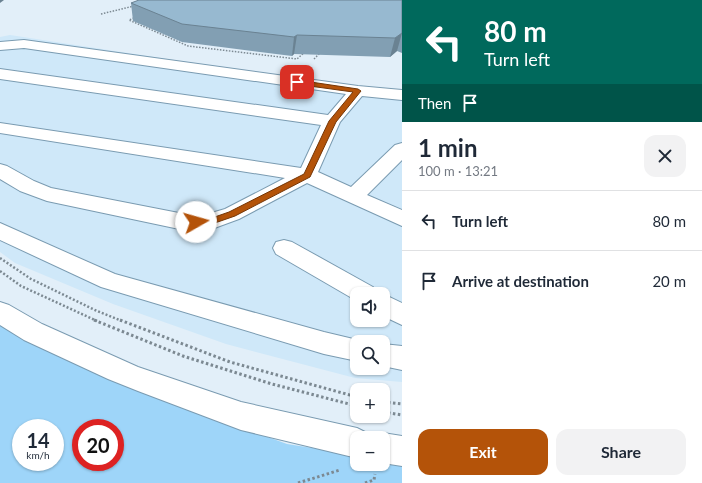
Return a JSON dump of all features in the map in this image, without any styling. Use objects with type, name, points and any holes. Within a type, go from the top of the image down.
[{"type":"main road","points":[[0,46],[24,44],[358,91],[402,95]]},
{"type":"main road","points":[[0,74],[332,121]]},
{"type":"main road","points":[[0,170],[27,186],[47,194],[184,222],[209,222],[232,214],[307,175],[332,121],[358,91]]},
{"type":"main road","points":[[0,128],[307,175],[402,218]]},
{"type":"main road","points":[[354,196],[402,149]]},
{"type":"main road","points":[[0,231],[109,280],[324,344],[350,349]]},
{"type":"main road","points":[[284,248],[353,287]]},
{"type":"main road","points":[[390,308],[402,315]]},
{"type":"main road","points":[[0,312],[33,332],[117,371],[240,416],[350,442]]},
{"type":"main road","points":[[390,356],[402,358]]},
{"type":"main road","points":[[390,449],[402,451]]},
{"type":"path","points":[[101,14],[136,6]]},
{"type":"path","points":[[135,17],[129,20],[188,46],[297,59],[308,48]]},
{"type":"path","points":[[314,59],[324,49]]},
{"type":"path","points":[[0,258],[32,279],[97,311],[230,362],[350,395]]},
{"type":"path","points":[[0,271],[21,286],[78,313],[183,356],[272,384],[350,404]]},
{"type":"path","points":[[390,403],[402,404]]},
{"type":"path","points":[[390,413],[402,415]]},
{"type":"path","points":[[298,483],[343,469]]},
{"type":"shaded area","points":[[10,35],[246,71],[402,91],[402,382],[355,378],[226,344],[113,304],[15,263],[0,252],[0,37]]},
{"type":"shaded area","points":[[0,323],[30,343],[137,390],[287,444],[350,454],[350,471],[390,471],[390,461],[402,463],[402,483],[0,483]]},
{"type":"building","points":[[139,0],[402,0],[402,33],[395,38],[297,35],[294,37],[182,24],[131,3]]},
{"type":"route","points":[[196,222],[209,222],[232,214],[307,175],[332,121],[358,91],[297,82]]}]
